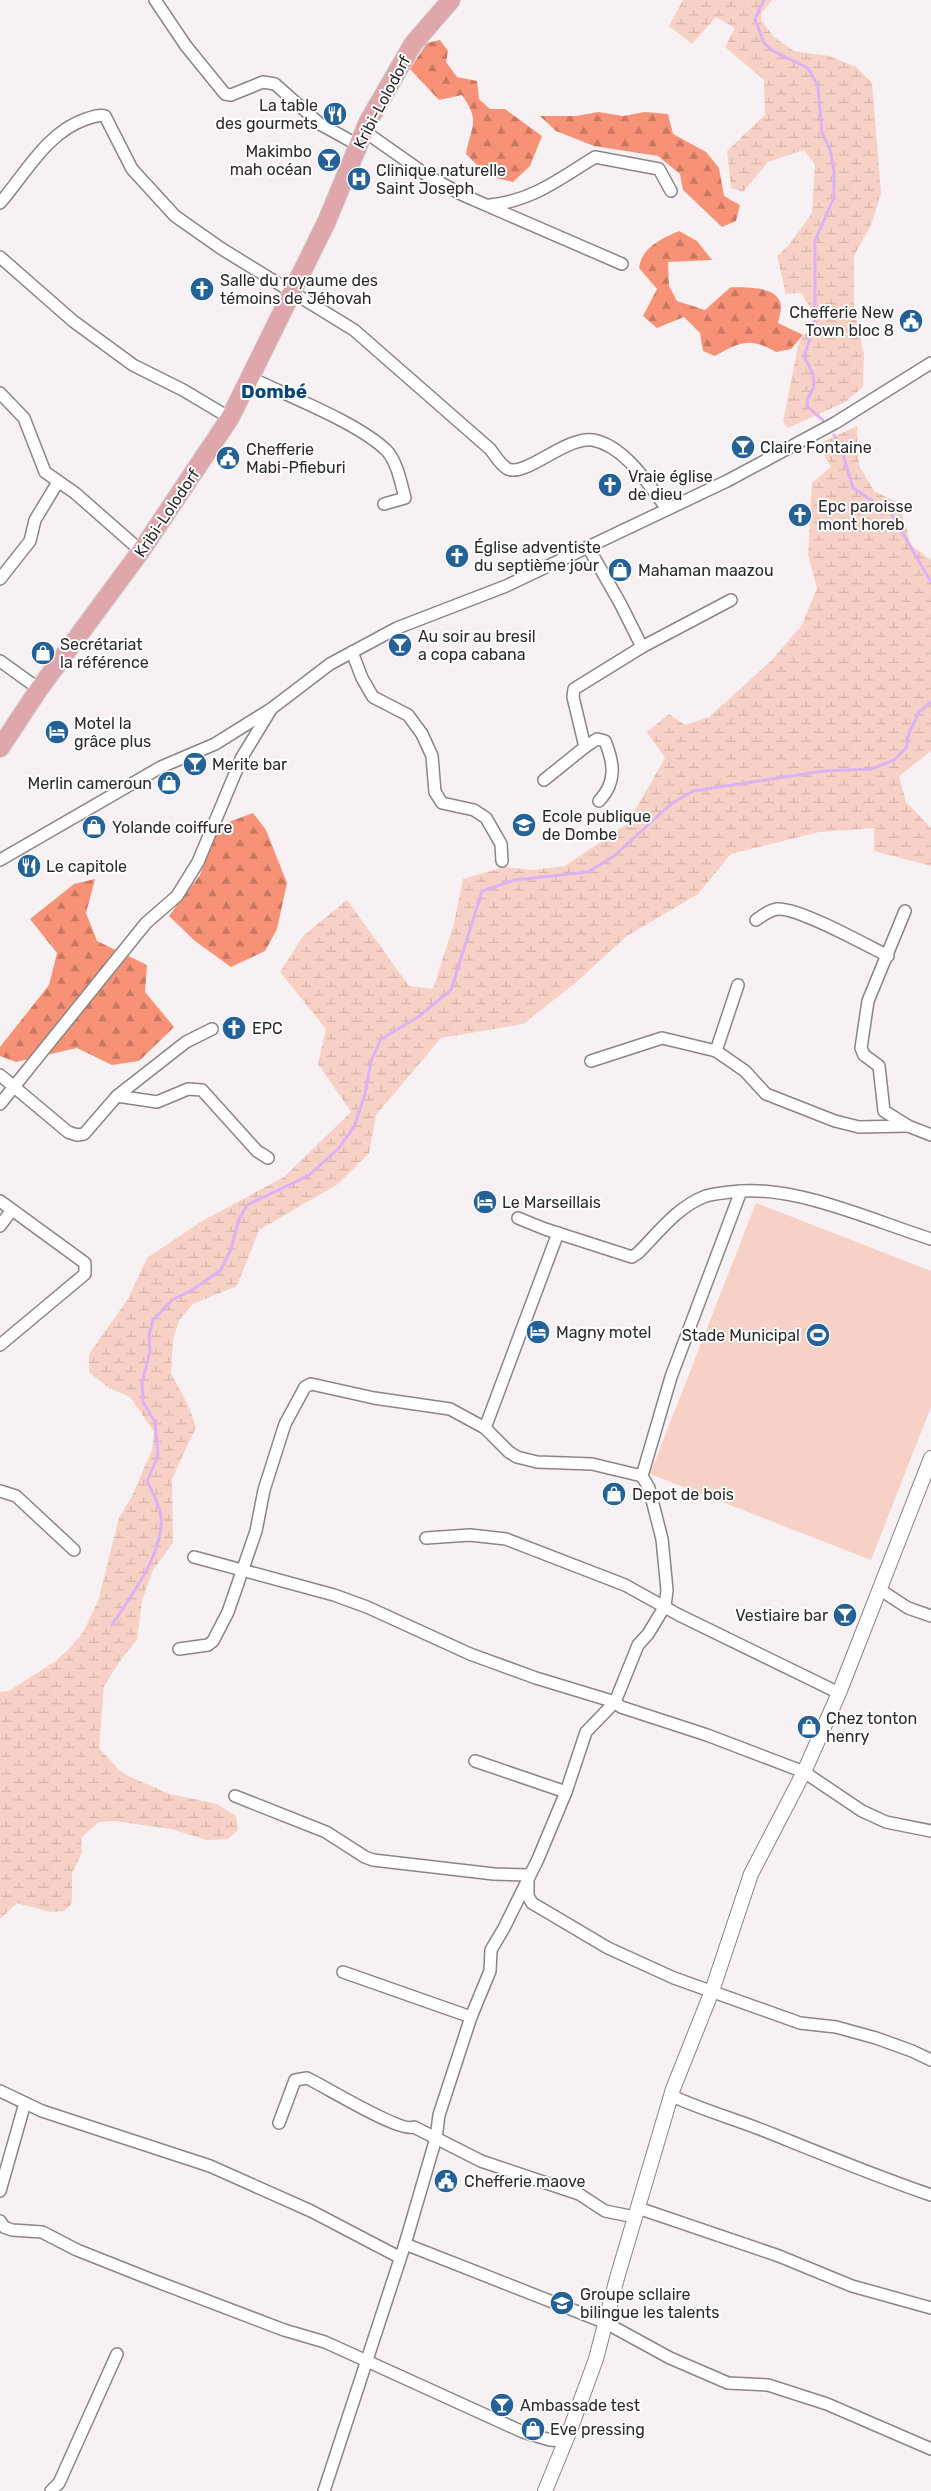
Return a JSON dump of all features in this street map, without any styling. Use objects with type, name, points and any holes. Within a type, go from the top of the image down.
[{"type":"main road","name":"Kribi-Lolodorf","points":[[0,748],[39,689],[141,552],[230,418],[294,292],[326,223],[361,138],[413,44],[451,0]]},
{"type":"street","points":[[155,0],[186,46],[225,94],[231,95],[263,82],[275,84],[320,124],[361,138],[428,176],[488,206],[622,264]]},
{"type":"street","points":[[0,203],[28,170],[38,154],[54,137],[73,124],[102,115],[105,116],[132,169],[175,216],[222,249],[354,330],[490,449],[510,470],[538,461],[581,439],[594,440],[607,445],[625,458],[642,476],[667,509]]},
{"type":"street","points":[[488,206],[505,204],[526,198],[560,181],[595,157],[659,169],[671,191]]},
{"type":"street","points":[[0,257],[73,321],[104,345],[133,364],[183,390],[230,418]]},
{"type":"street","points":[[0,860],[161,767],[215,744],[271,709],[330,664],[352,652],[397,628],[506,586],[727,481],[835,424],[931,363]]},
{"type":"street","points":[[251,378],[337,419],[388,452],[400,478],[404,498],[384,504]]},
{"type":"street","points":[[0,393],[21,414],[42,468],[75,493],[141,552]]},
{"type":"street","points":[[0,579],[30,541],[35,520],[58,482]]},
{"type":"street","points":[[588,546],[620,602],[642,647]]},
{"type":"street","points":[[585,747],[573,697],[574,688],[642,647],[731,600]]},
{"type":"street","points":[[352,652],[362,678],[373,697],[408,715],[422,734],[432,756],[435,792],[442,803],[474,810],[486,818],[502,844],[502,861]]},
{"type":"street","points":[[0,661],[39,689]]},
{"type":"street","points":[[0,1104],[13,1085],[146,923],[177,896],[198,862],[242,757],[271,709]]},
{"type":"street","points":[[544,780],[597,739],[605,741],[613,761],[608,790],[599,801]]},
{"type":"street","points":[[756,920],[772,910],[786,909],[838,930],[888,956]]},
{"type":"street","points":[[905,911],[868,1001],[861,1048],[864,1055],[879,1066],[884,1111],[908,1126],[931,1135]]},
{"type":"street","points":[[716,1051],[738,985]]},
{"type":"street","points":[[0,1074],[68,1132],[77,1135],[84,1134],[117,1096],[186,1042],[212,1029]]},
{"type":"street","points":[[591,1061],[662,1038],[716,1051],[745,1071],[766,1094],[835,1121],[859,1127],[908,1126]]},
{"type":"street","points":[[117,1096],[157,1102],[188,1090],[202,1090],[257,1151],[268,1158]]},
{"type":"street","points":[[518,1218],[632,1257],[678,1213],[694,1202],[707,1196],[741,1191],[766,1190],[827,1204],[931,1239]]},
{"type":"street","points":[[642,1476],[671,1377],[741,1191]]},
{"type":"street","points":[[0,1201],[85,1263],[87,1268],[85,1274],[0,1345]]},
{"type":"street","points":[[0,1226],[12,1210]]},
{"type":"street","points":[[485,1428],[558,1233]]},
{"type":"street","points":[[179,1649],[203,1647],[213,1641],[228,1612],[256,1531],[264,1490],[285,1424],[305,1387],[318,1383],[374,1398],[450,1409],[485,1428],[509,1452],[517,1457],[538,1462],[592,1464],[642,1476],[649,1488],[662,1539],[667,1590],[664,1606],[648,1634],[638,1645],[615,1702],[586,1732],[566,1792],[504,1928],[491,1950],[490,1971],[471,2017],[439,2116],[436,2138],[405,2244],[399,2257],[368,2360],[324,2491]]},
{"type":"street","points":[[545,2491],[566,2441],[596,2359],[672,2096],[712,1991],[751,1874],[804,1772],[839,1692],[931,1458]]},
{"type":"street","points":[[0,1491],[16,1496],[74,1550]]},
{"type":"street","points":[[426,1538],[470,1535],[506,1538],[626,1585],[664,1606],[839,1692]]},
{"type":"street","points":[[194,1557],[334,1595],[367,1607],[470,1654],[536,1678],[615,1702],[621,1707],[707,1735],[804,1772],[862,1811],[886,1822],[931,1831]]},
{"type":"street","points":[[879,1589],[908,1608],[931,1616]]},
{"type":"street","points":[[475,1761],[566,1792]]},
{"type":"street","points":[[235,1796],[326,1832],[365,1857],[373,1860],[494,1874],[528,1876]]},
{"type":"street","points":[[528,1876],[528,1896],[532,1903],[608,1948],[674,1978],[800,2023],[836,2028],[876,2038],[931,2060]]},
{"type":"street","points":[[343,1972],[471,2017]]},
{"type":"street","points":[[279,2123],[295,2080],[307,2078],[381,2119],[407,2129],[414,2127],[481,2162],[579,2194],[605,2211],[637,2212],[779,2256],[852,2286],[931,2308]]},
{"type":"street","points":[[0,2091],[42,2111],[210,2166],[311,2211],[399,2257]]},
{"type":"street","points":[[672,2096],[931,2195]]},
{"type":"street","points":[[0,2191],[25,2103]]},
{"type":"street","points":[[0,2221],[4,2226],[12,2230],[42,2232],[77,2250],[150,2279],[368,2360],[470,2410],[523,2432],[550,2440],[566,2441]]},
{"type":"street","points":[[405,2244],[606,2323],[670,2358],[728,2383],[762,2384],[827,2404],[931,2448]]},
{"type":"street","points":[[51,2491],[59,2483],[118,2354]]},
{"type":"green space","points":[[683,0],[772,0],[761,14],[761,20],[774,37],[794,51],[829,56],[856,67],[872,83],[881,193],[871,225],[854,256],[854,310],[864,354],[863,387],[845,402],[788,428],[783,422],[798,346],[803,335],[813,328],[811,309],[801,293],[786,294],[777,256],[789,245],[812,213],[815,165],[804,150],[768,162],[743,192],[731,188],[727,151],[765,115],[764,80],[725,47],[735,28],[716,17],[692,44],[669,26]]},
{"type":"green space","points":[[440,40],[448,51],[446,62],[457,77],[477,81],[479,99],[490,109],[505,109],[542,136],[530,166],[513,182],[488,176],[466,154],[473,118],[468,104],[462,95],[439,100],[410,69],[427,43]]},
{"type":"green space","points":[[598,112],[623,116],[645,112],[668,114],[673,134],[706,152],[719,168],[724,196],[740,205],[736,221],[722,227],[683,190],[680,174],[658,156],[594,146],[556,131],[540,116],[576,116]]},
{"type":"green space","points":[[679,231],[697,241],[712,260],[668,262],[669,286],[677,301],[705,310],[731,287],[768,291],[779,299],[781,306],[778,323],[803,335],[791,349],[776,352],[759,344],[745,343],[731,347],[715,356],[703,351],[700,333],[684,317],[657,328],[643,316],[657,289],[639,268],[641,261],[644,254],[653,245]]},
{"type":"green space","points":[[857,426],[859,466],[874,491],[899,503],[911,545],[931,560],[931,751],[899,776],[906,802],[931,828],[931,866],[874,851],[874,828],[819,832],[731,854],[698,894],[627,936],[573,985],[523,1024],[441,1038],[376,1115],[369,1153],[338,1184],[259,1230],[237,1286],[193,1304],[179,1320],[173,1340],[171,1373],[189,1407],[196,1427],[172,1479],[173,1543],[153,1570],[142,1601],[137,1640],[122,1658],[104,1686],[99,1748],[119,1770],[130,1777],[170,1794],[217,1804],[236,1816],[238,1830],[228,1839],[207,1840],[171,1829],[114,1821],[99,1822],[81,1838],[82,1852],[72,1874],[72,1903],[64,1911],[50,1912],[17,1903],[0,1919],[0,1692],[9,1691],[54,1662],[68,1650],[83,1632],[98,1601],[119,1518],[132,1496],[152,1450],[154,1432],[130,1397],[109,1388],[89,1372],[89,1354],[128,1299],[147,1258],[202,1221],[284,1177],[351,1112],[318,1064],[326,1029],[280,972],[303,936],[347,900],[409,986],[433,989],[454,924],[463,879],[504,867],[533,870],[565,866],[627,824],[665,758],[647,732],[669,714],[685,725],[709,717],[771,661],[802,625],[817,588],[808,555],[812,483],[831,467],[818,444]]},
{"type":"green space","points":[[253,813],[266,830],[287,883],[277,929],[265,951],[231,967],[195,941],[169,916],[200,875],[218,826]]},
{"type":"green space","points":[[95,879],[86,913],[97,941],[147,965],[145,992],[174,1027],[139,1061],[112,1065],[77,1048],[16,1062],[0,1056],[0,1047],[49,985],[57,953],[30,919],[74,884]]},
{"type":"green space","name":"Stade Municipal","points":[[756,1203],[931,1271],[931,1407],[871,1560],[650,1474]]},
{"type":"waterway","points":[[764,0],[755,19],[764,43],[773,51],[808,68],[818,86],[822,133],[830,149],[834,171],[834,197],[815,241],[815,325],[804,356],[813,374],[814,387],[807,400],[808,407],[826,423]]},
{"type":"waterway","points":[[834,435],[840,445],[853,488],[891,513],[931,582]]},
{"type":"waterway","points":[[112,1625],[145,1574],[161,1531],[159,1508],[147,1481],[158,1456],[155,1422],[143,1402],[142,1383],[150,1351],[149,1335],[153,1320],[172,1300],[192,1290],[221,1270],[231,1249],[239,1219],[247,1205],[308,1176],[338,1149],[354,1127],[365,1094],[371,1061],[381,1039],[418,1017],[451,990],[482,891],[515,880],[588,872],[614,856],[671,804],[693,791],[824,771],[871,769],[894,760],[906,748],[909,733],[919,712],[931,702]]},
{"type":"place","name":"La table des gourmets","points":[[335,114]]},
{"type":"place","name":"Makimbo mah océan","points":[[329,160]]},
{"type":"place","name":"Clinique naturelle Saint Joseph","points":[[359,179]]},
{"type":"place","name":"Salle du royaume des témoins de Jéhovah","points":[[202,289]]},
{"type":"place","name":"Chefferie New Town bloc 8","points":[[911,321]]},
{"type":"place","name":"Claire Fontaine","points":[[743,447]]},
{"type":"place","name":"Chefferie Mabi-Pfieburi","points":[[228,458]]},
{"type":"place","name":"Vraie église de dieu","points":[[610,485]]},
{"type":"place","name":"Epc paroisse mont horeb","points":[[800,515]]},
{"type":"place","name":"Église adventiste du septième jour","points":[[457,556]]},
{"type":"place","name":"Mahaman maazou","points":[[620,570]]},
{"type":"place","name":"Au soir au bresil a copa cabana","points":[[400,645]]},
{"type":"place","name":"Secrétariat la référence","points":[[43,653]]},
{"type":"place","name":"Motel la grâce plus","points":[[57,732]]},
{"type":"place","name":"Merite bar","points":[[195,764]]},
{"type":"place","name":"Merlin cameroun","points":[[169,783]]},
{"type":"place","name":"Ecole publique de Dombe","points":[[524,825]]},
{"type":"place","name":"Yolande coiffure","points":[[94,827]]},
{"type":"place","name":"Le capitole","points":[[29,866]]},
{"type":"place","name":"EPC","points":[[234,1028]]},
{"type":"place","name":"Le Marseillais","points":[[485,1202]]},
{"type":"place","name":"Magny motel","points":[[538,1332]]},
{"type":"place","name":"Stade Municipal","points":[[818,1335]]},
{"type":"place","name":"Depot de bois","points":[[614,1494]]},
{"type":"place","name":"Vestiaire bar","points":[[845,1615]]},
{"type":"place","name":"Chez tonton henry","points":[[809,1727]]},
{"type":"place","name":"Chefferie maove","points":[[446,2181]]},
{"type":"place","name":"Groupe scllaire bilingue les talents","points":[[562,2303]]},
{"type":"place","name":"Ambassade test","points":[[502,2405]]},
{"type":"place","name":"Eve pressing","points":[[533,2429]]},
{"type":"district","name":"Dombé","points":[[274,391]]}]
